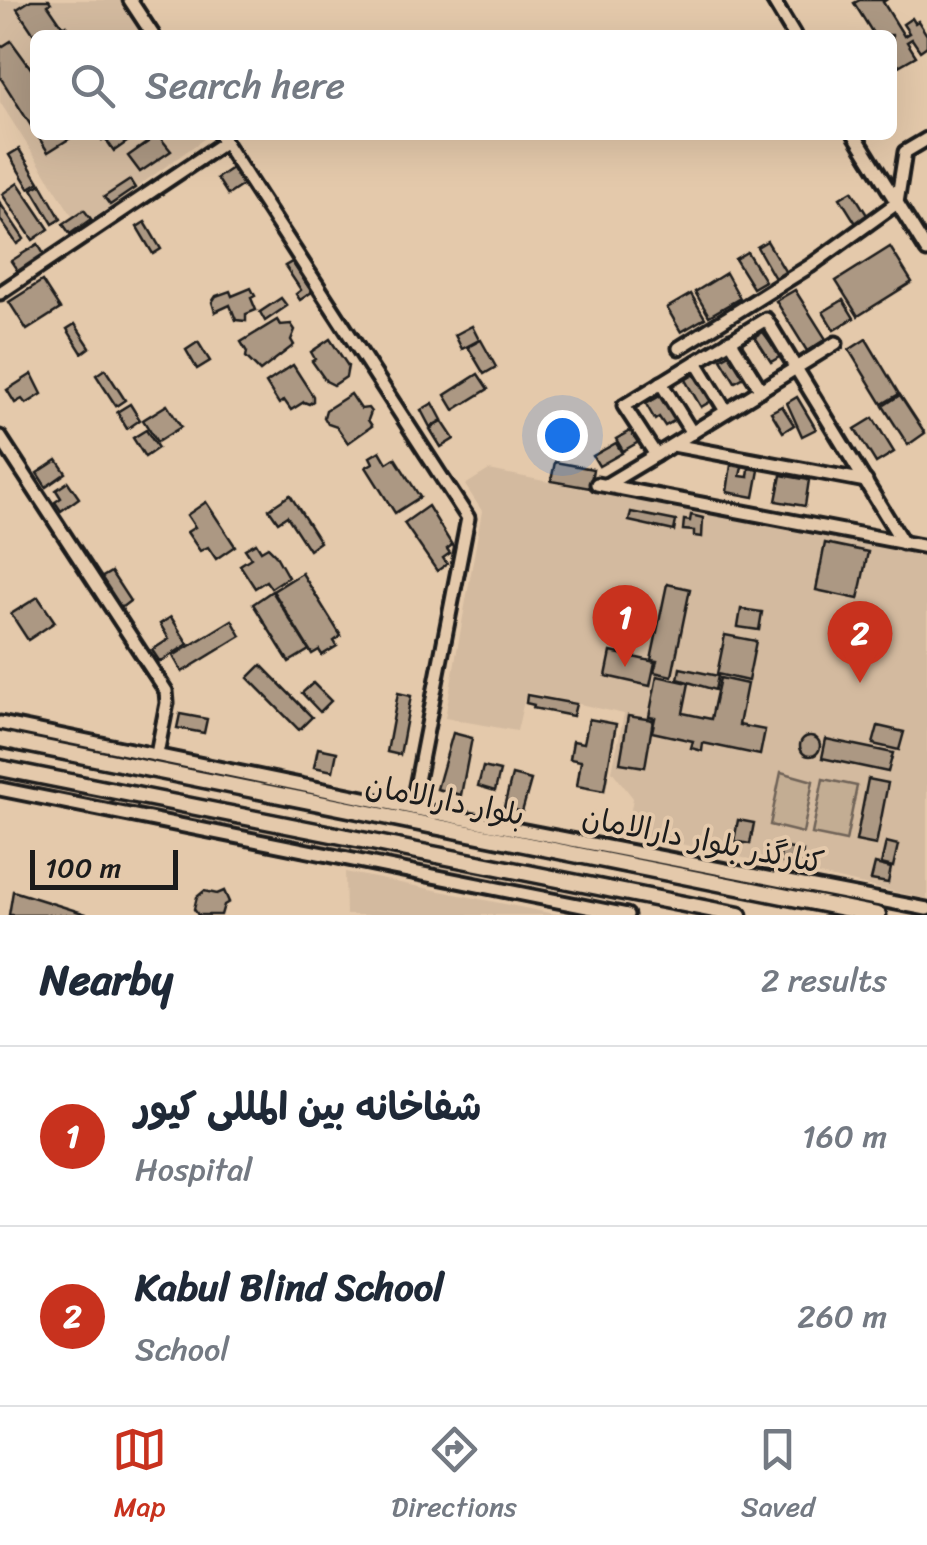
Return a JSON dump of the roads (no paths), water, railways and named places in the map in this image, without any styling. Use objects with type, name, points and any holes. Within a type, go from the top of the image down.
[{"type":"main road","name":"بلوار دارالامان","points":[[0,739],[410,814],[878,915]]},
{"type":"main road","name":"بلوار دارالامان","points":[[0,768],[739,915]]},
{"type":"main road","points":[[410,814],[411,851]]},
{"type":"street","points":[[130,0],[151,30]]},
{"type":"street","points":[[773,0],[791,30]]},
{"type":"street","points":[[679,348],[810,266],[897,203],[905,152],[927,139]]},
{"type":"street","points":[[0,293],[219,140]]},
{"type":"street","points":[[223,140],[468,518],[410,814]]},
{"type":"street","points":[[858,140],[927,251]]},
{"type":"street","points":[[656,455],[624,406],[766,319],[903,543]]},
{"type":"street","points":[[730,340],[761,390]]},
{"type":"street","points":[[836,343],[601,485],[927,548]]},
{"type":"street","points":[[696,362],[726,412]]},
{"type":"street","points":[[661,383],[692,433]]},
{"type":"street","points":[[0,437],[166,691],[168,703],[157,754]]},
{"type":"street","points":[[673,444],[866,481]]},
{"type":"street","name":"کنارگذر بلوار دارالامان","points":[[0,722],[157,754],[410,814],[927,909]]},
{"type":"street","points":[[0,789],[627,915]]},
{"type":"street","points":[[411,851],[424,874]]},
{"type":"place","name":"شفاخانه بین المللی کیور","points":[[625,667]]},
{"type":"place","name":"Kabul Blind School","points":[[860,683]]}]
